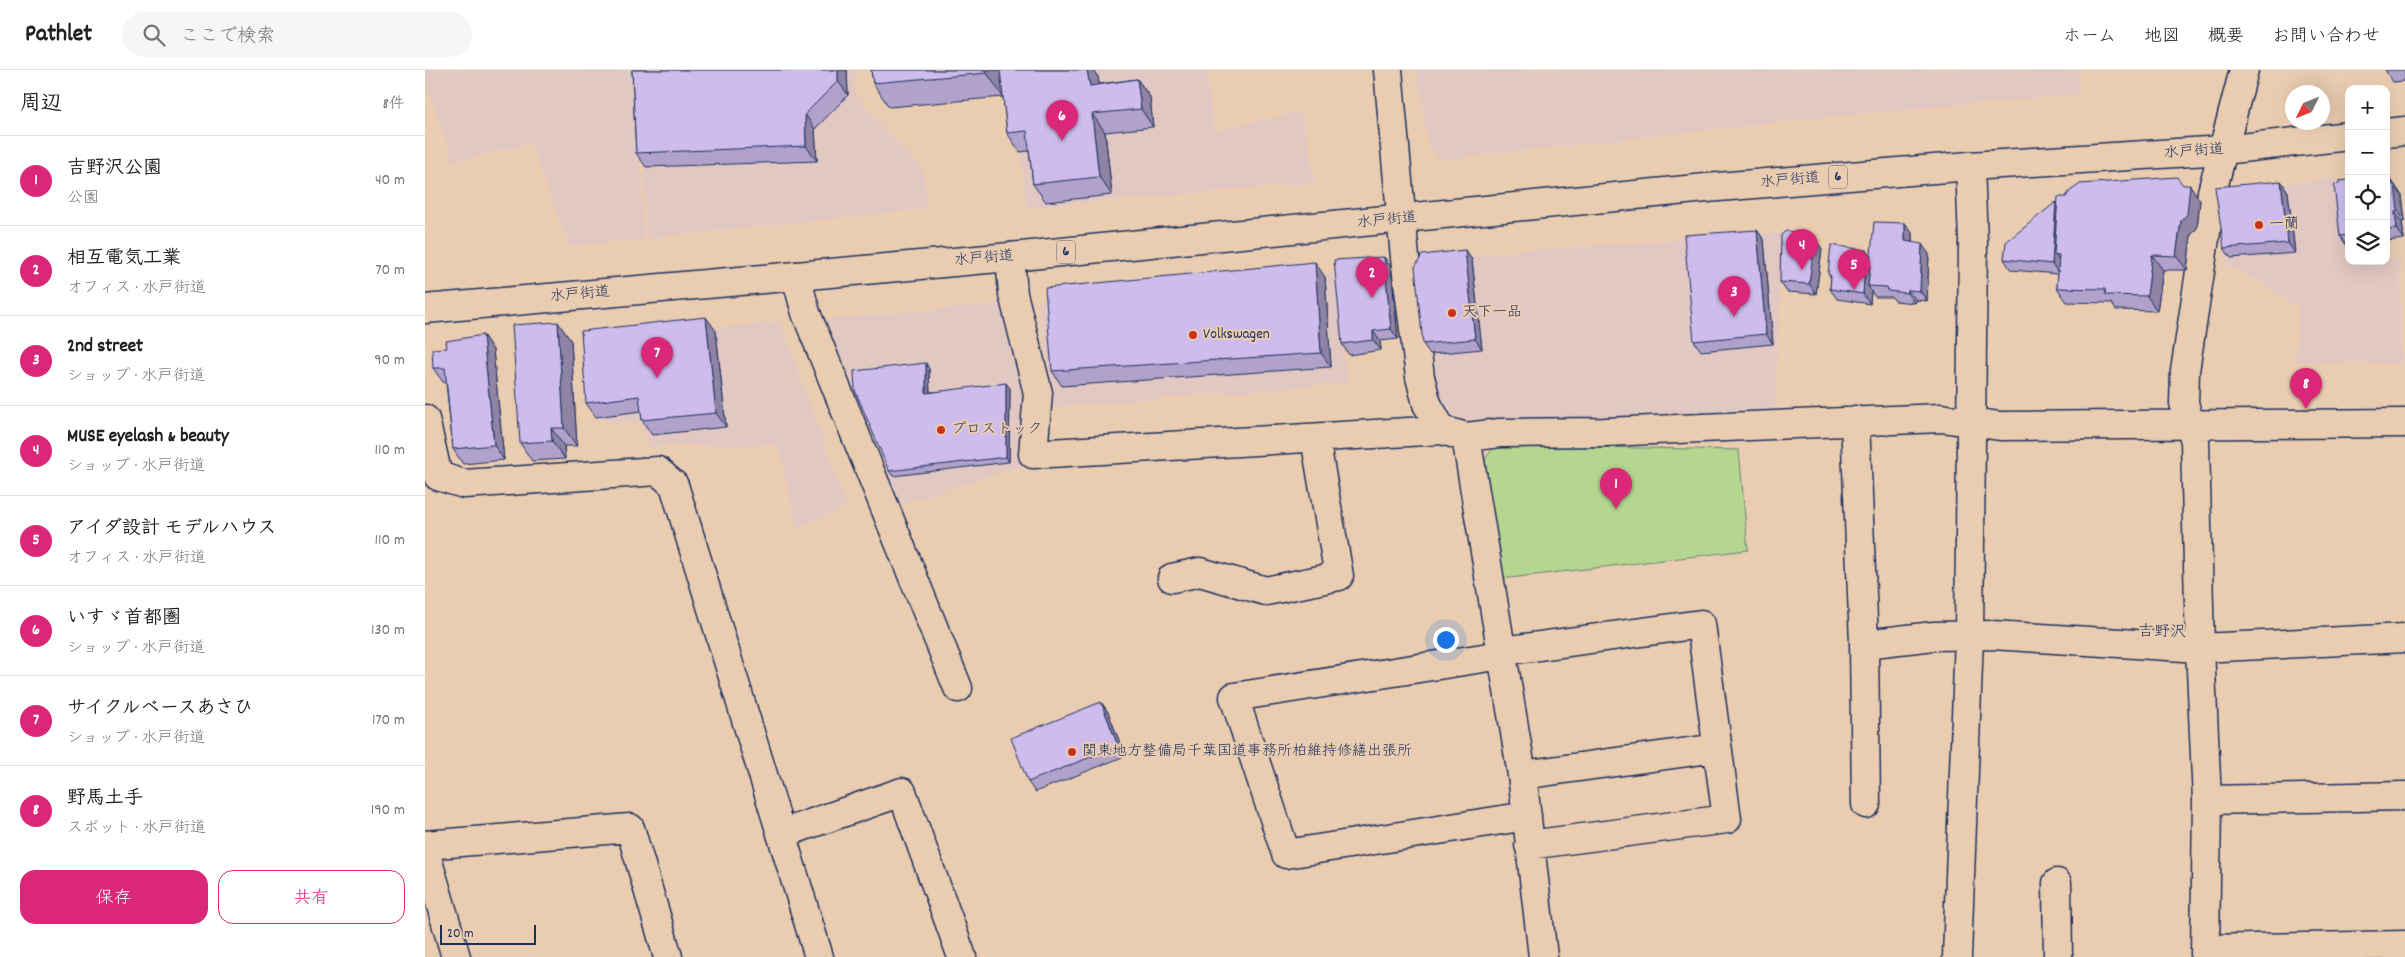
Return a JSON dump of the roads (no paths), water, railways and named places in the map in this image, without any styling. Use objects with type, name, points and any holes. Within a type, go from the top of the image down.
[{"type":"main road","points":[[1388,70],[1401,220],[1420,377],[1427,404],[1454,434],[1502,653],[1522,775],[1543,957]]},
{"type":"main road","points":[[2244,70],[2212,192],[2185,371],[2184,403],[2188,425],[2195,441],[2200,648],[2207,800],[2205,953],[2405,945]]},
{"type":"main road","points":[[2390,133],[2405,131]]},
{"type":"main road","name":"水戸街道","points":[[425,309],[1010,257],[1401,220],[1706,188],[1970,166],[2223,150],[2345,136]]},
{"type":"main road","points":[[1957,957],[1969,637],[1973,241],[1970,166]]},
{"type":"main road","points":[[1010,257],[1013,294],[1038,393],[1033,454],[1315,438],[1500,432],[1605,432],[1855,420],[1941,418],[2000,426],[2405,423]]},
{"type":"main road","points":[[796,276],[806,313],[958,688]]},
{"type":"main road","points":[[425,419],[438,476],[464,484],[658,471],[674,485],[819,957]]},
{"type":"main road","points":[[1855,420],[1864,644],[1866,804]]},
{"type":"main road","points":[[1172,578],[1200,572],[1265,591],[1339,576],[1315,438]]},
{"type":"main road","points":[[1527,816],[1286,854],[1234,697],[1502,653],[1701,624],[1727,820],[1529,844]]},
{"type":"main road","points":[[1864,644],[1934,636],[1969,637],[1992,635],[2200,648],[2405,638]]},
{"type":"main road","points":[[1522,775],[1717,748]]},
{"type":"main road","points":[[781,834],[902,792],[962,957]]},
{"type":"main road","points":[[2207,800],[2405,796]]},
{"type":"main road","points":[[425,845],[630,828],[668,957]]},
{"type":"main road","points":[[425,851],[456,957]]},
{"type":"main road","points":[[2057,883],[2059,957]]},
{"type":"place","name":"いすゞ首都圏","points":[[1062,141]]},
{"type":"place","name":"一蘭","points":[[2259,225]]},
{"type":"place","name":"MUSE eyelash & beauty","points":[[1802,270]]},
{"type":"place","name":"アイダ設計 モデルハウス","points":[[1854,290]]},
{"type":"place","name":"相互電気工業","points":[[1372,298]]},
{"type":"place","name":"天下一品","points":[[1452,313]]},
{"type":"place","name":"2nd street","points":[[1734,317]]},
{"type":"place","name":"Volkswagen","points":[[1193,335]]},
{"type":"place","name":"サイクルベースあさひ","points":[[657,378]]},
{"type":"place","name":"野馬土手","points":[[2306,409]]},
{"type":"place","name":"プロストック","points":[[941,430]]},
{"type":"place","name":"吉野沢公園","points":[[1616,509]]},
{"type":"place","name":"関東地方整備局千葉国道事務所柏維持修繕出張所","points":[[1072,752]]},
{"type":"district","name":"吉野沢","points":[[2162,632]]}]
